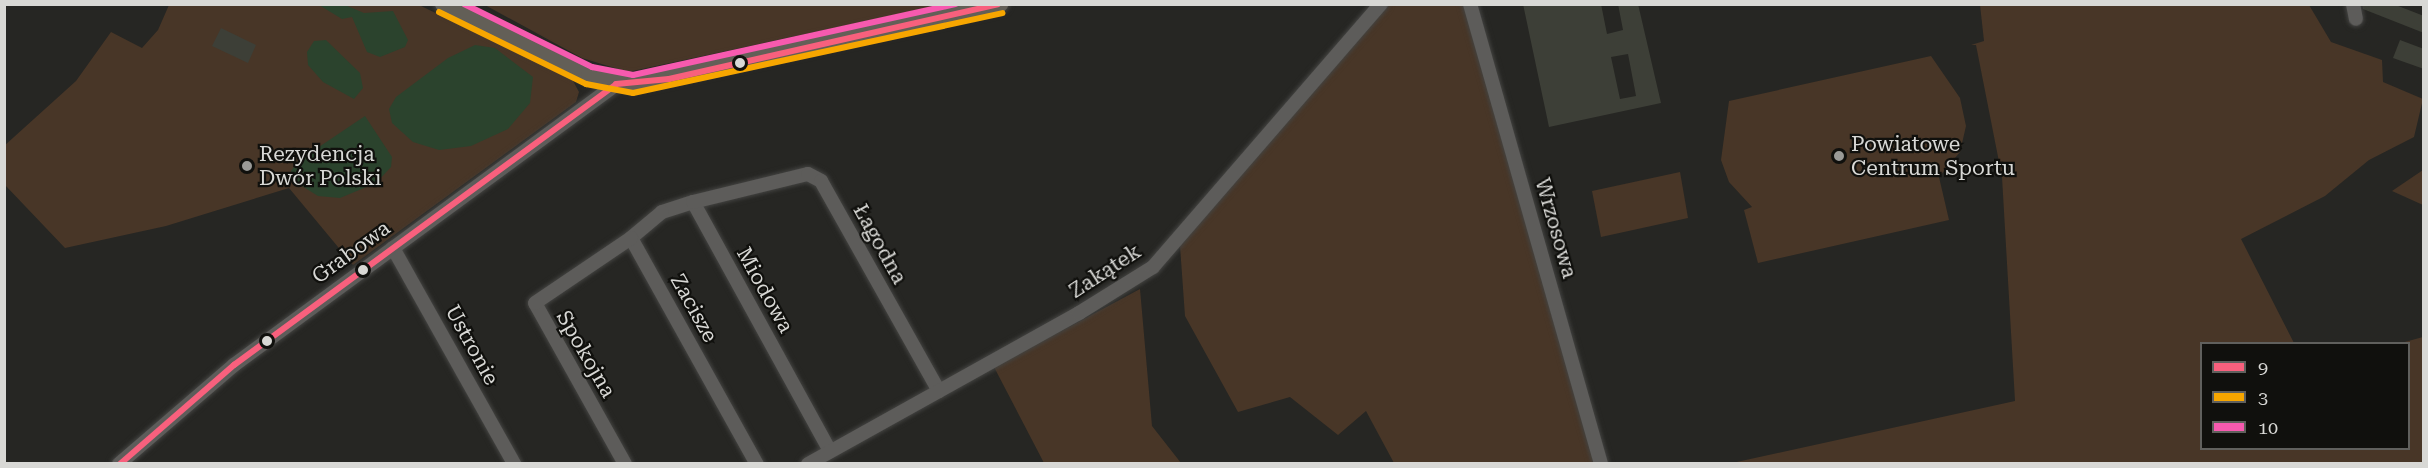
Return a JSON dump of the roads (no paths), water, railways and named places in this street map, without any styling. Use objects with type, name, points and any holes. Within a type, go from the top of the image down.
[{"type":"main road","points":[[443,4],[580,72],[616,84],[657,81],[1000,4]]},
{"type":"street","name":"Zakątek","points":[[808,464],[1153,267],[1381,4]]},
{"type":"street","name":"Wrzosowa","points":[[1470,4],[1601,464]]},
{"type":"street","points":[[2353,4],[2356,19]]},
{"type":"street","name":"Grabowa","points":[[119,464],[234,364],[616,84]]},
{"type":"street","name":"Łagodna","points":[[693,202],[751,185],[808,174],[821,181],[939,391]]},
{"type":"street","points":[[631,238],[662,212],[693,202]]},
{"type":"street","name":"Miodowa","points":[[693,202],[830,451]]},
{"type":"street","name":"Spokojna","points":[[625,464],[535,303],[631,238]]},
{"type":"street","name":"Zacisze","points":[[631,238],[757,464]]},
{"type":"street","name":"Ustronie","points":[[393,248],[514,464]]},
{"type":"place","name":"Powiatowe Centrum Sportu","points":[[1839,156]]},
{"type":"place","name":"Rezydencja Dwór Polski","points":[[247,166]]}]
